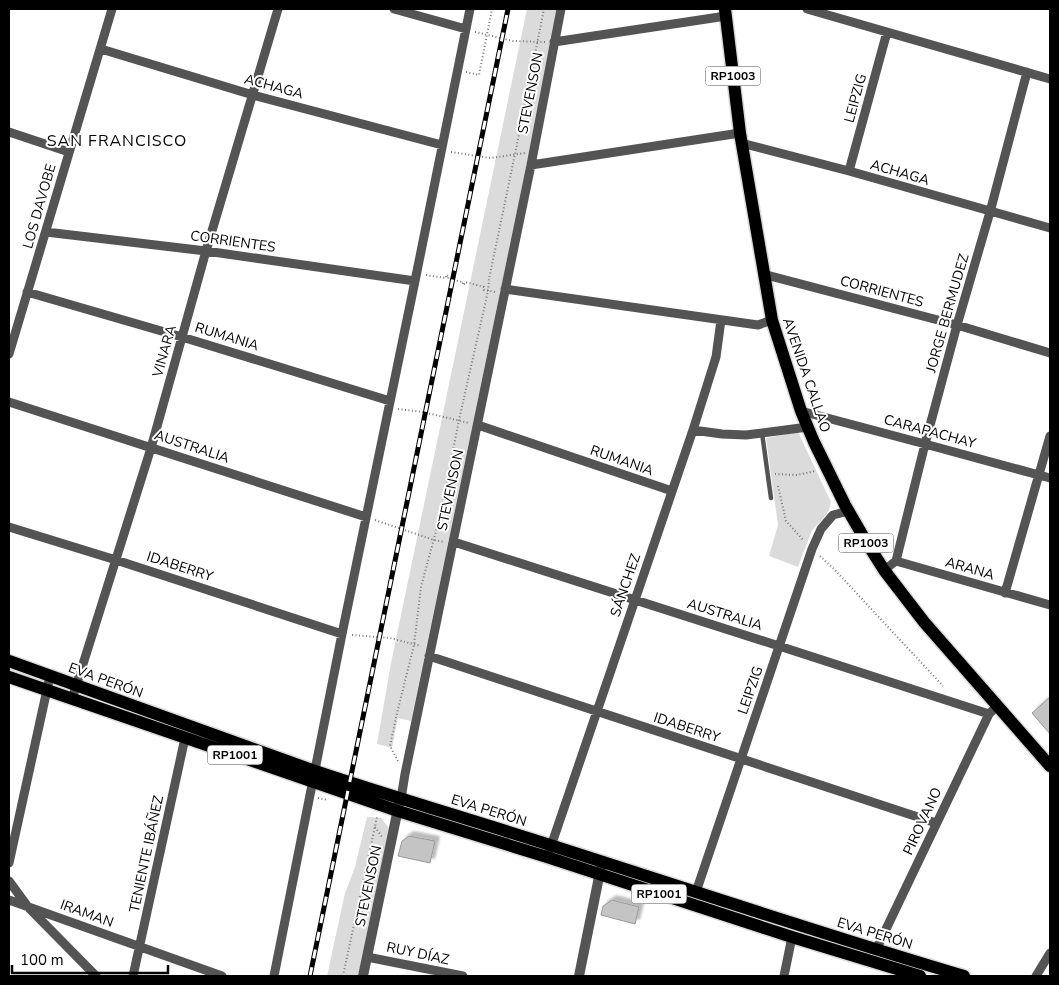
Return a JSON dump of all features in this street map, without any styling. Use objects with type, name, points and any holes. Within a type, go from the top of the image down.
[{"type":"main road","name":"AVENIDA CALLAO","points":[[726,12],[741,138],[772,320],[808,427],[849,511],[884,570],[993,710],[1050,766]]},
{"type":"main road","name":"EVA PERÓN","points":[[9,661],[314,777]]},
{"type":"main road","name":"EVA PERÓN","points":[[9,676],[185,738],[549,851],[792,937],[920,976]]},
{"type":"main road","name":"EVA PERÓN","points":[[600,869],[696,892],[876,950],[964,976]]},
{"type":"street","name":"LOS DAVOBE","points":[[9,354],[112,9]]},
{"type":"street","name":"VINARA","points":[[72,699],[151,448],[206,251],[278,9]]},
{"type":"street","points":[[394,9],[466,29]]},
{"type":"street","points":[[274,976],[470,9]]},
{"type":"street","name":"STEVENSON","points":[[363,976],[478,425],[561,9]]},
{"type":"street","points":[[807,9],[1050,79]]},
{"type":"street","points":[[554,42],[726,12]]},
{"type":"street","name":"LEIPZIG","points":[[849,171],[887,32]]},
{"type":"street","name":"ACHAGA","points":[[101,49],[253,95],[441,147]]},
{"type":"street","name":"JORGE BERMUDEZ","points":[[896,561],[957,325],[1028,72]]},
{"type":"street","points":[[9,132],[69,152]]},
{"type":"street","name":"ACHAGA","points":[[531,164],[741,138],[1050,228]]},
{"type":"street","name":"CORRIENTES","points":[[46,232],[416,277]]},
{"type":"street","name":"CORRIENTES","points":[[763,274],[957,325],[1050,353]]},
{"type":"street","points":[[504,289],[758,325],[772,320]]},
{"type":"street","name":"RUMANIA","points":[[28,292],[182,337],[389,404]]},
{"type":"street","name":"SÁNCHEZ","points":[[549,851],[693,430],[716,357],[721,320]]},
{"type":"street","name":"AUSTRALIA","points":[[9,402],[366,517]]},
{"type":"street","name":"CARAPACHAY","points":[[802,412],[1050,478]]},
{"type":"street","name":"RUMANIA","points":[[478,425],[672,491]]},
{"type":"street","points":[[693,430],[746,435],[808,427]]},
{"type":"street","points":[[1005,593],[1050,436]]},
{"type":"street","name":"LEIPZIG","points":[[696,892],[812,549],[821,529],[833,516],[849,511]]},
{"type":"street","name":"IDABERRY","points":[[9,527],[342,634]]},
{"type":"street","name":"AUSTRALIA","points":[[454,542],[779,646],[993,710]]},
{"type":"street","points":[[884,570],[896,561]]},
{"type":"street","name":"ARANA","points":[[896,561],[1050,605]]},
{"type":"street","name":"IDABERRY","points":[[430,652],[596,712],[936,823]]},
{"type":"street","points":[[9,863],[50,676]]},
{"type":"street","name":"PIROVANO","points":[[876,950],[936,823],[993,710]]},
{"type":"street","name":"TENIENTE IBÁÑEZ","points":[[133,976],[185,738]]},
{"type":"street","points":[[578,976],[600,869]]},
{"type":"street","points":[[9,881],[28,907],[96,976]]},
{"type":"street","name":"IRAMAN","points":[[9,900],[222,976]]},
{"type":"street","points":[[784,976],[792,937]]},
{"type":"street","points":[[1036,976],[1050,953]]},
{"type":"street","name":"RUY DÍAZ","points":[[367,956],[463,976]]},
{"type":"lane","points":[[762,433],[771,498]]},
{"type":"path","points":[[458,70],[479,74],[492,9]]},
{"type":"path","points":[[397,758],[390,746],[414,645],[421,587],[434,540],[488,291],[544,9]]},
{"type":"path","points":[[466,29],[513,41],[554,42]]},
{"type":"path","points":[[441,147],[490,158],[534,151]]},
{"type":"path","points":[[416,277],[446,278],[446,275],[449,276],[448,279],[463,282],[462,284],[465,282],[484,286],[484,290],[488,291],[498,292],[504,289]]},
{"type":"path","points":[[389,404],[478,425]]},
{"type":"path","points":[[775,474],[797,475],[828,468]]},
{"type":"path","points":[[777,483],[786,522],[834,569],[943,686]]},
{"type":"path","points":[[366,517],[434,540],[454,542]]},
{"type":"path","points":[[342,634],[390,638],[430,652]]},
{"type":"path","points":[[310,797],[328,800]]},
{"type":"path","points":[[343,976],[377,815]]},
{"type":"shaded area","points":[[527,9],[559,9],[411,721],[398,718],[392,748],[377,744],[391,663]]},
{"type":"shaded area","points":[[798,432],[831,502],[829,510],[823,519],[812,530],[798,567],[769,556],[778,525],[766,438]]},
{"type":"shaded area","points":[[367,817],[381,818],[389,828],[358,976],[327,976],[345,893],[355,867]]},
{"type":"building","points":[[1050,697],[1050,734],[1032,713]]},
{"type":"building","points":[[409,836],[435,841],[430,863],[398,856],[402,841]]},
{"type":"building","points":[[612,900],[639,907],[635,924],[601,915],[603,906]]},
{"type":"railway","points":[[310,976],[508,9]]},
{"type":"district","name":"SAN FRANCISCO","points":[[117,140]]}]
